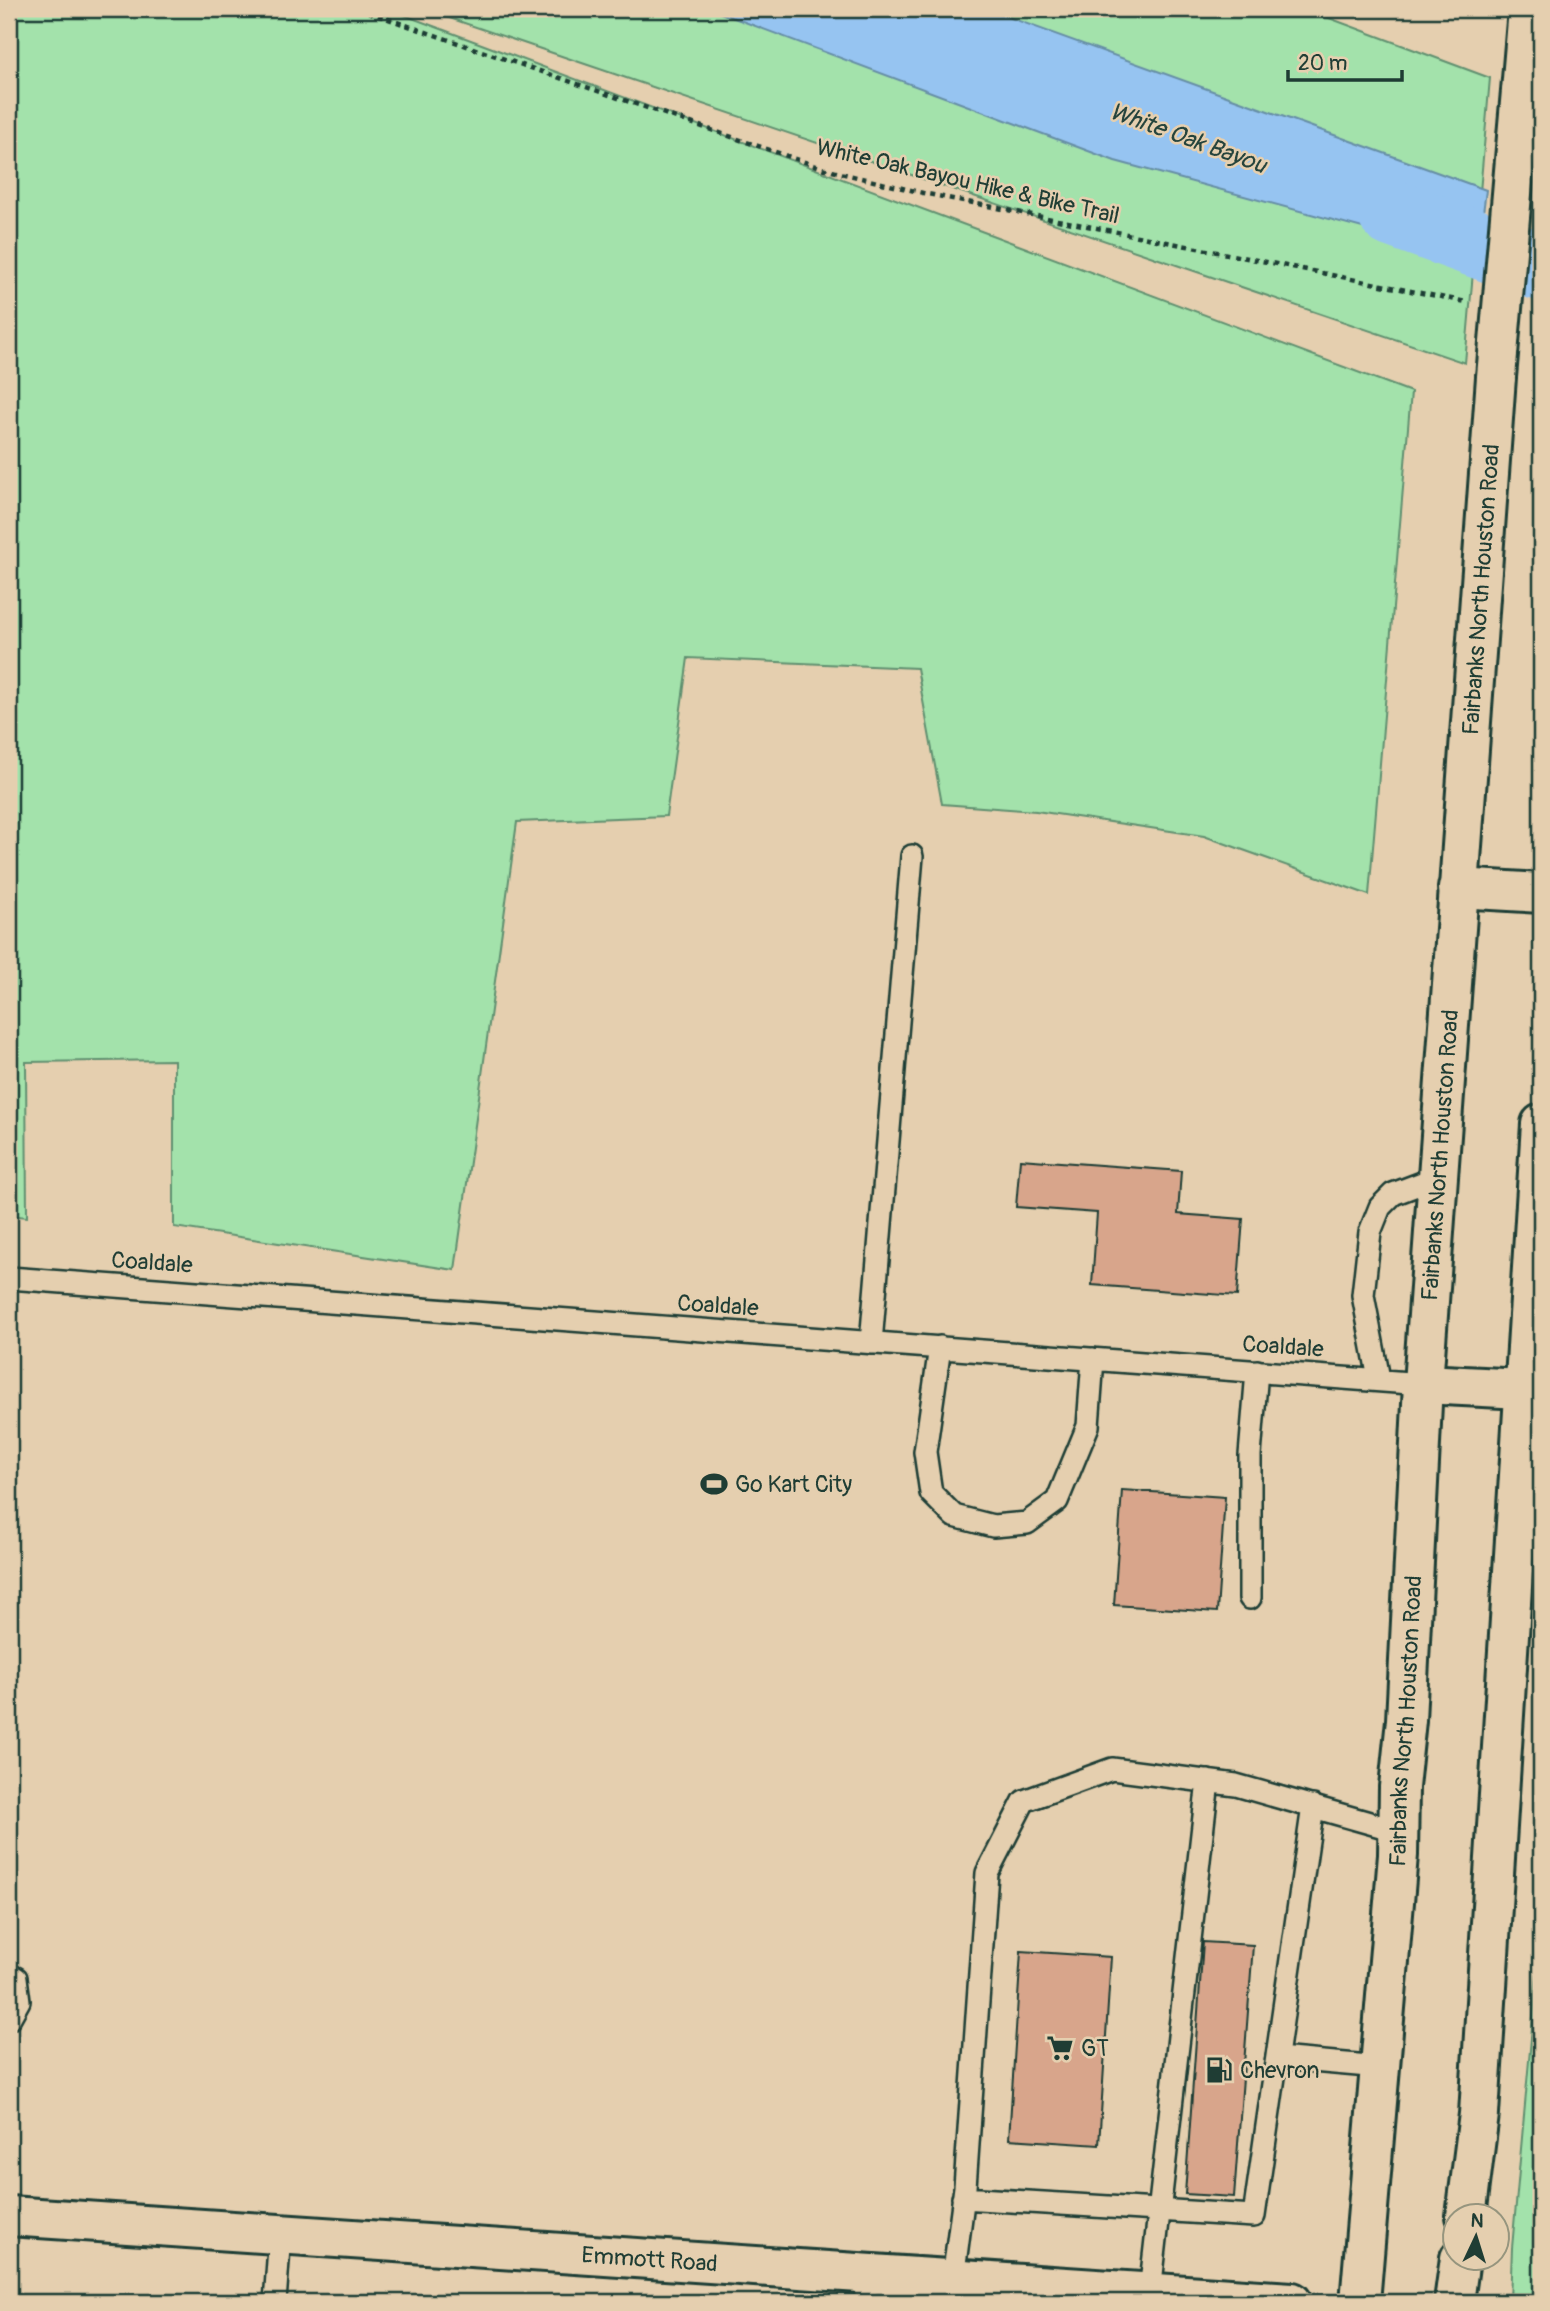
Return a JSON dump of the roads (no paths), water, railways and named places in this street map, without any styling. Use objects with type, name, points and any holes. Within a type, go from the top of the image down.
[{"type":"main road","name":"Fairbanks North Houston Road","points":[[1360,2302],[1398,1831],[1423,1384],[1458,888],[1496,377],[1528,9]]},
{"type":"main road","points":[[1458,888],[1541,892]]},
{"type":"main road","points":[[1468,2202],[1479,2114],[1541,1124]]},
{"type":"main road","points":[[1423,1384],[1523,1390]]},
{"type":"main road","name":"Emmott Road","points":[[9,2216],[279,2234],[866,2288],[953,2279],[1078,2295],[1150,2292],[1292,2302]]},
{"type":"main road","points":[[1454,2302],[1458,2272]]},
{"type":"lane","points":[[871,1343],[912,856]]},
{"type":"lane","points":[[1379,1379],[1363,1295],[1370,1232],[1380,1207],[1393,1194],[1438,1177]]},
{"type":"lane","name":"Coaldale","points":[[9,1278],[1423,1384]]},
{"type":"lane","points":[[940,1348],[925,1452],[931,1493],[954,1516],[993,1526],[1027,1523],[1057,1502],[1088,1426],[1093,1359]]},
{"type":"lane","points":[[1250,1598],[1250,1455],[1257,1371]]},
{"type":"lane","points":[[953,2279],[964,2198],[987,1873],[1024,1801],[1112,1769],[1236,1785],[1398,1831]]},
{"type":"lane","points":[[1150,2292],[1208,1782]]},
{"type":"lane","points":[[964,2198],[1254,2216],[1279,2058],[1313,1807]]},
{"type":"lane","points":[[9,1975],[16,1978],[19,2001],[9,2019]]},
{"type":"lane","points":[[1279,2058],[1380,2067]]},
{"type":"lane","points":[[275,2302],[279,2234]]},
{"type":"water","points":[[710,9],[986,9],[1486,190],[1477,259],[1115,161]]},
{"type":"waterway","name":"White Oak Bayou","points":[[1392,213],[1541,267]]},
{"type":"place","name":"Go Kart City","points":[[714,1484]]},
{"type":"place","name":"GT","points":[[1060,2048]]},
{"type":"place","name":"Chevron","points":[[1219,2070]]}]
